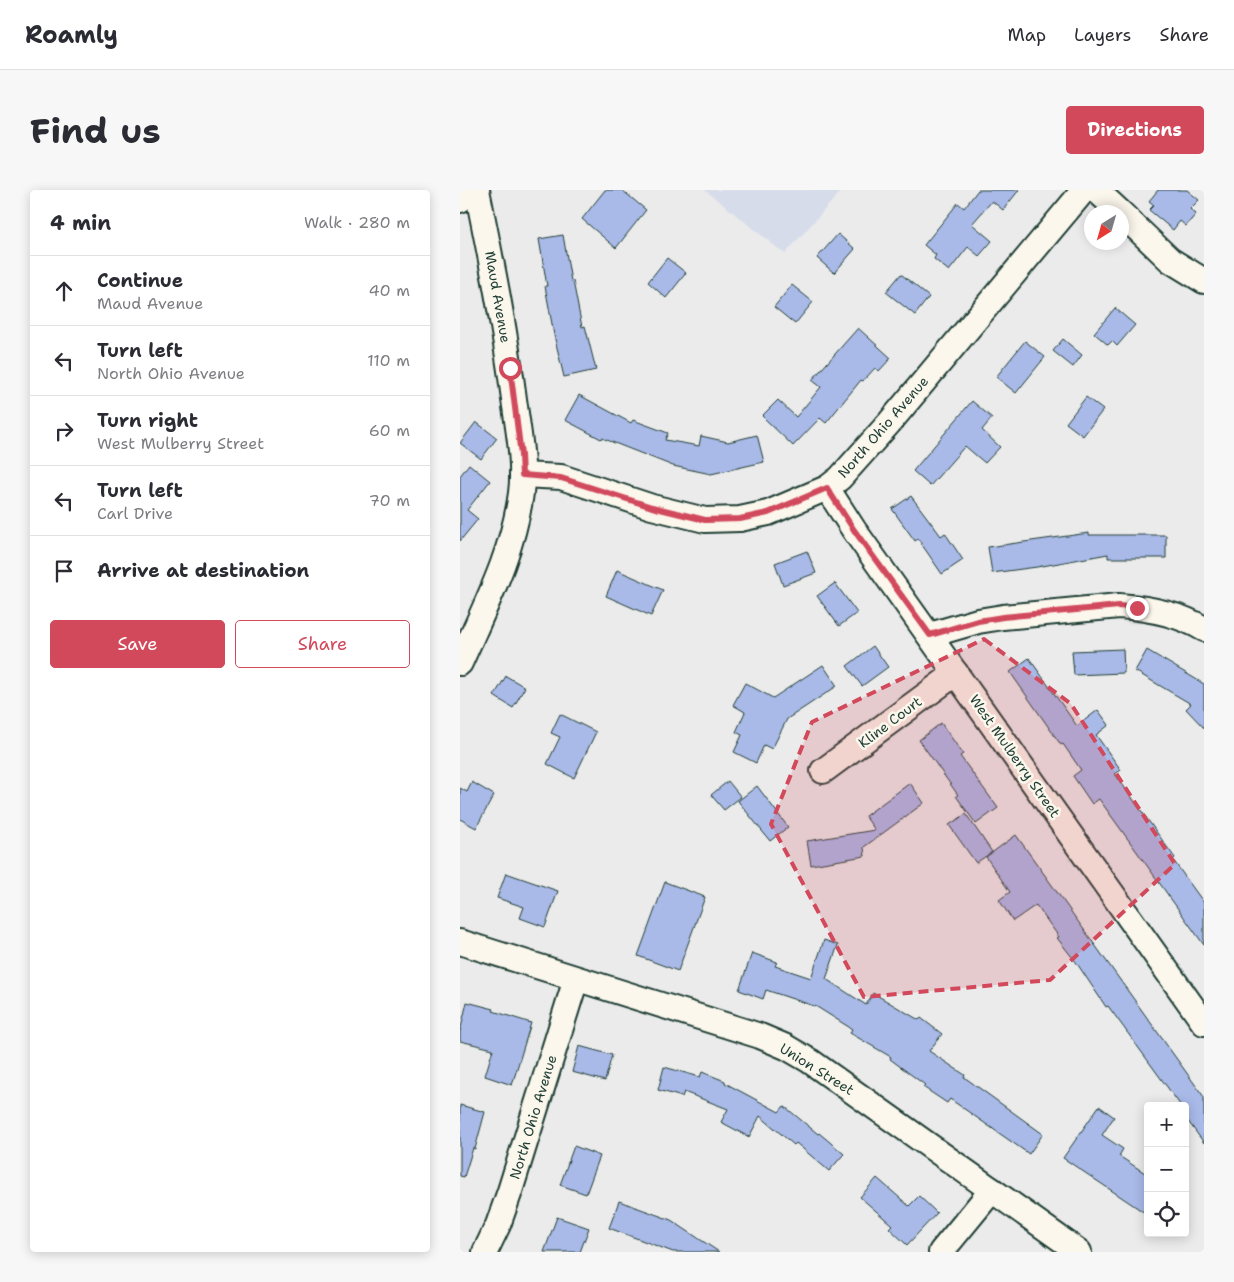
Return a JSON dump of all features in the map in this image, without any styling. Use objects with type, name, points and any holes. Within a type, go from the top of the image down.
[{"type":"street","points":[[460,200],[468,190]]},
{"type":"street","name":"Maud Avenue","points":[[460,663],[502,568],[511,540],[522,475],[510,368],[477,190]]},
{"type":"street","name":"North Ohio Avenue","points":[[522,475],[561,478],[652,507],[705,520],[740,519],[768,513],[827,488],[840,478],[890,422],[1084,190]]},
{"type":"street","points":[[1096,190],[1112,205]]},
{"type":"street","points":[[1129,221],[1170,260],[1204,282]]},
{"type":"street","name":"West Mulberry Street","points":[[827,488],[956,674],[1204,1023]]},
{"type":"street","points":[[930,635],[978,621],[1003,617],[1119,606],[1173,616],[1204,629]]},
{"type":"street","name":"Kline Court","points":[[823,771],[956,674]]},
{"type":"street","name":"Union Street","points":[[460,942],[751,1034],[786,1047],[817,1066],[1079,1252]]},
{"type":"street","name":"North Ohio Avenue","points":[[485,1252],[498,1225],[510,1191],[576,979]]},
{"type":"street","points":[[941,1252],[992,1190]]},
{"type":"highlighted area","points":[[984,639],[1071,704],[1175,864],[1050,980],[864,997],[771,824],[812,722]]},
{"type":"shaded area","points":[[705,190],[842,190],[785,254]]},
{"type":"building","points":[[605,190],[622,190],[646,210],[616,248],[582,219]]},
{"type":"building","points":[[978,190],[1019,190],[1003,210],[992,201],[972,224],[992,241],[979,256],[968,247],[949,271],[934,259],[936,255],[924,245],[958,203],[964,208]]},
{"type":"building","points":[[1158,190],[1187,190],[1199,200],[1190,209],[1196,214],[1186,226],[1180,221],[1173,230],[1149,210],[1154,205],[1149,201]]},
{"type":"building","points":[[838,234],[855,249],[834,273],[817,258]]},
{"type":"building","points":[[563,235],[582,327],[585,326],[596,370],[564,377],[545,286],[547,286],[539,239]]},
{"type":"building","points":[[667,258],[686,273],[666,298],[648,282]]},
{"type":"building","points":[[901,274],[929,297],[915,315],[886,292]]},
{"type":"building","points":[[792,285],[813,302],[795,324],[774,307]]},
{"type":"building","points":[[1115,308],[1135,325],[1117,346],[1112,341],[1108,345],[1094,333]]},
{"type":"building","points":[[858,328],[891,358],[879,371],[875,368],[863,381],[861,380],[826,423],[820,418],[793,446],[762,416],[778,400],[796,417],[821,387],[812,380]]},
{"type":"building","points":[[1063,339],[1082,355],[1073,367],[1053,351]]},
{"type":"building","points":[[1025,341],[1045,357],[1016,393],[996,377]]},
{"type":"building","points":[[579,395],[631,423],[633,420],[668,433],[665,440],[699,446],[701,436],[728,442],[757,435],[764,462],[711,474],[673,466],[601,439],[565,420]]},
{"type":"building","points":[[1086,397],[1103,410],[1083,436],[1066,423]]},
{"type":"building","points":[[972,401],[992,418],[982,430],[1000,447],[985,463],[965,446],[930,486],[913,471]]},
{"type":"building","points":[[476,422],[497,438],[481,459],[460,443]]},
{"type":"building","points":[[469,464],[490,481],[467,510],[478,519],[460,541],[460,476]]},
{"type":"building","points":[[911,496],[941,536],[945,533],[963,560],[942,574],[918,539],[915,541],[892,509]]},
{"type":"building","points":[[1089,533],[1089,535],[1166,535],[1166,558],[1108,558],[1108,554],[992,573],[988,547]]},
{"type":"building","points":[[807,551],[816,573],[783,585],[775,563]]},
{"type":"building","points":[[617,570],[663,590],[651,616],[606,596]]},
{"type":"building","points":[[835,583],[857,613],[839,626],[817,596]]},
{"type":"building","points":[[873,646],[888,667],[862,686],[847,666]]},
{"type":"building","points":[[1123,649],[1124,673],[1074,675],[1072,651]]},
{"type":"building","points":[[1147,650],[1204,684],[1204,728],[1186,709],[1191,704],[1135,671]]},
{"type":"building","points":[[1029,658],[1077,726],[1098,710],[1109,725],[1096,735],[1121,770],[1115,774],[1175,858],[1173,860],[1204,903],[1204,945],[1099,799],[1092,804],[1073,776],[1081,770],[1063,744],[1061,745],[1010,672]]},
{"type":"building","points":[[823,665],[837,686],[787,719],[772,749],[764,745],[756,763],[734,752],[742,735],[736,732],[745,712],[733,705],[745,683],[773,698]]},
{"type":"building","points":[[506,676],[525,687],[513,708],[494,696]]},
{"type":"building","points":[[560,714],[596,732],[574,778],[547,764],[560,737],[551,733]]},
{"type":"building","points":[[941,723],[963,754],[960,756],[998,808],[976,824],[919,740]]},
{"type":"building","points":[[728,781],[741,797],[724,810],[711,795]]},
{"type":"building","points":[[472,782],[494,795],[476,828],[460,819],[460,788],[467,792]]},
{"type":"building","points":[[910,783],[924,803],[864,847],[865,856],[811,865],[807,841],[875,830],[865,816]]},
{"type":"building","points":[[757,786],[788,827],[770,841],[738,801]]},
{"type":"building","points":[[966,814],[992,852],[976,863],[949,825]]},
{"type":"building","points":[[1016,835],[1204,1097],[1204,1143],[1189,1122],[1189,1102],[1178,1102],[1108,1006],[1106,1007],[1036,905],[1013,921],[999,900],[1010,892],[986,857]]},
{"type":"building","points":[[506,873],[558,891],[545,927],[520,918],[524,907],[497,898]]},
{"type":"building","points":[[665,882],[705,897],[678,971],[638,956]]},
{"type":"building","points":[[824,940],[838,945],[826,979],[866,1005],[873,993],[919,1020],[921,1018],[942,1034],[929,1051],[965,1075],[964,1077],[1043,1134],[1029,1154],[950,1099],[947,1103],[923,1087],[925,1085],[890,1059],[891,1057],[850,1033],[852,1029],[817,1007],[766,990],[763,999],[739,990],[752,953],[777,962],[775,966],[811,978]]},
{"type":"building","points":[[467,1002],[494,1009],[493,1011],[531,1023],[512,1085],[485,1076],[493,1049],[460,1041],[460,1032]]},
{"type":"building","points":[[579,1046],[612,1055],[605,1081],[572,1072]]},
{"type":"building","points":[[664,1067],[700,1077],[702,1072],[725,1081],[725,1083],[779,1112],[784,1106],[844,1154],[829,1171],[760,1116],[749,1137],[721,1122],[728,1109],[684,1092],[682,1097],[658,1090]]},
{"type":"building","points":[[460,1105],[485,1112],[475,1149],[473,1148],[464,1177],[460,1176]]},
{"type":"building","points":[[1099,1106],[1114,1117],[1102,1135],[1123,1149],[1119,1156],[1144,1172],[1144,1212],[1063,1158]]},
{"type":"building","points":[[574,1146],[600,1156],[586,1194],[560,1185]]},
{"type":"building","points":[[877,1178],[909,1206],[919,1196],[937,1213],[907,1245],[889,1228],[892,1225],[860,1197]]},
{"type":"building","points":[[619,1201],[671,1220],[719,1252],[673,1252],[609,1228]]},
{"type":"building","points":[[557,1217],[589,1228],[580,1252],[544,1252]]},
{"type":"route","points":[[510,368],[522,475],[561,478],[652,507],[705,520],[740,519],[768,513],[827,488],[854,530],[930,635],[978,621],[1003,617],[1119,606],[1137,608]]}]
